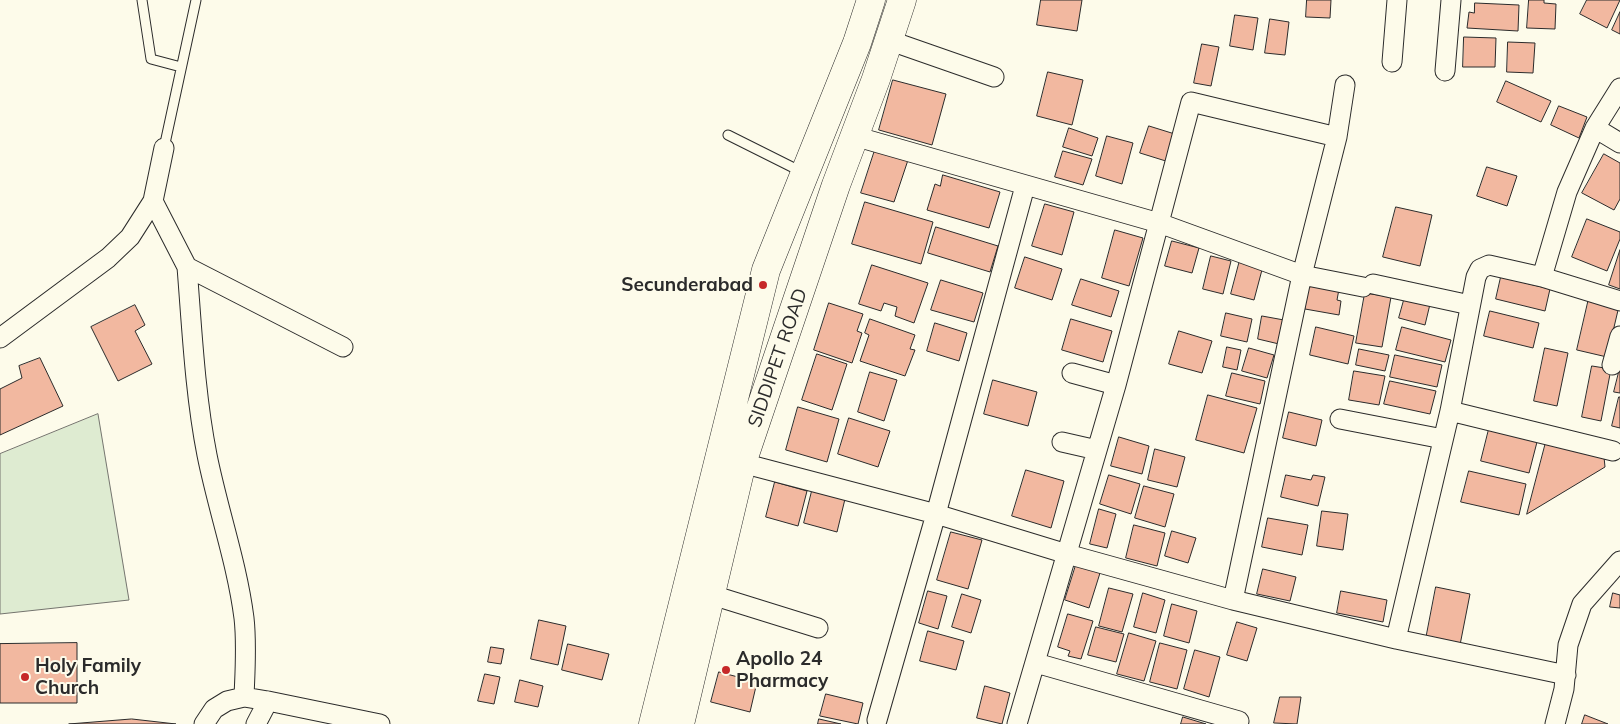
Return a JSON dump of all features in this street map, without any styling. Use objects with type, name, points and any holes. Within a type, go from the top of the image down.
[{"type":"main road","name":"SIDDIPET ROAD","points":[[653,724],[766,270],[857,43],[871,0]]},
{"type":"main road","name":"SIDDIPET ROAD","points":[[680,724],[742,463],[902,0]]},
{"type":"street","points":[[1392,62],[1397,0]]},
{"type":"street","points":[[1445,71],[1451,0]]},
{"type":"street","points":[[888,40],[994,77]]},
{"type":"street","points":[[1233,600],[1302,275],[1337,137],[1345,85]]},
{"type":"street","points":[[1542,278],[1568,192],[1595,128],[1620,88]]},
{"type":"street","points":[[1017,724],[1116,384],[1191,102],[1337,137]]},
{"type":"street","points":[[1595,128],[1620,143]]},
{"type":"street","points":[[854,136],[1159,223],[1302,275],[1470,304]]},
{"type":"street","points":[[0,338],[108,258],[130,237],[152,201],[164,148]]},
{"type":"street","points":[[877,720],[936,514],[1025,186]]},
{"type":"street","points":[[152,201],[187,267],[202,423],[207,455],[244,617],[246,646],[244,697]]},
{"type":"street","points":[[1396,639],[1450,411],[1470,304],[1476,277],[1480,269],[1489,264],[1620,301]]},
{"type":"street","points":[[187,267],[343,347]]},
{"type":"street","points":[[1612,365],[1620,336]]},
{"type":"street","points":[[1072,373],[1116,384]]},
{"type":"street","points":[[1450,411],[1613,451]]},
{"type":"street","points":[[1340,419],[1443,439]]},
{"type":"street","points":[[1062,442],[1097,450]]},
{"type":"street","points":[[742,463],[936,514],[1067,554],[1233,600],[1396,639],[1566,675]]},
{"type":"street","points":[[1555,724],[1564,689],[1568,645],[1582,604],[1620,560]]},
{"type":"street","points":[[712,595],[818,628]]},
{"type":"street","points":[[1036,663],[1239,722]]},
{"type":"street","points":[[204,724],[214,709],[226,701],[244,697],[380,724]]},
{"type":"street","points":[[256,724],[268,701]]},
{"type":"lane","points":[[142,0],[151,59],[181,66]]},
{"type":"lane","points":[[164,148],[196,0]]},
{"type":"lane","points":[[728,135],[805,173]]},
{"type":"green space","points":[[98,414],[129,600],[0,614],[0,454]]},
{"type":"building","points":[[1041,0],[1082,0],[1077,31],[1037,25]]},
{"type":"building","points":[[1307,0],[1331,0],[1330,18],[1306,17]]},
{"type":"building","points":[[1529,0],[1544,0],[1544,3],[1556,4],[1555,29],[1527,28]]},
{"type":"building","points":[[1587,0],[1620,0],[1607,28],[1580,14]]},
{"type":"building","points":[[1475,3],[1519,5],[1518,31],[1467,28],[1469,12],[1474,13]]},
{"type":"building","points":[[1620,12],[1620,34],[1612,30]]},
{"type":"building","points":[[1235,15],[1258,18],[1253,50],[1230,46]]},
{"type":"building","points":[[1270,19],[1289,22],[1285,55],[1265,53]]},
{"type":"building","points":[[1464,37],[1496,38],[1495,67],[1463,67]]},
{"type":"building","points":[[1508,42],[1535,43],[1533,73],[1507,72]]},
{"type":"building","points":[[1202,44],[1219,47],[1211,86],[1194,83]]},
{"type":"building","points":[[1048,72],[1083,80],[1072,125],[1037,116]]},
{"type":"building","points":[[893,80],[946,94],[932,145],[879,130]]},
{"type":"building","points":[[1506,81],[1551,101],[1541,122],[1497,102]]},
{"type":"building","points":[[1559,106],[1587,117],[1579,138],[1551,125]]},
{"type":"building","points":[[1149,126],[1178,135],[1169,162],[1140,153]]},
{"type":"building","points":[[1069,128],[1098,138],[1092,156],[1063,147]]},
{"type":"building","points":[[1107,136],[1133,143],[1122,184],[1096,176]]},
{"type":"building","points":[[875,150],[908,160],[894,202],[861,193]]},
{"type":"building","points":[[1063,151],[1092,159],[1083,185],[1055,177]]},
{"type":"building","points":[[1604,154],[1620,163],[1620,199],[1614,210],[1582,193]]},
{"type":"building","points":[[1487,167],[1517,176],[1507,206],[1477,196]]},
{"type":"building","points":[[943,175],[1000,192],[989,228],[927,210],[935,184],[940,186]]},
{"type":"building","points":[[865,202],[933,222],[921,264],[852,244]]},
{"type":"building","points":[[1045,204],[1074,212],[1062,255],[1032,246]]},
{"type":"building","points":[[1396,207],[1432,215],[1420,266],[1383,257]]},
{"type":"building","points":[[1587,219],[1620,232],[1620,239],[1607,271],[1572,257]]},
{"type":"building","points":[[936,227],[998,246],[990,272],[928,253]]},
{"type":"building","points":[[1115,230],[1143,238],[1129,286],[1102,278]]},
{"type":"building","points":[[1172,241],[1199,248],[1192,273],[1165,266]]},
{"type":"building","points":[[1620,250],[1620,289],[1609,285]]},
{"type":"building","points":[[1211,256],[1231,261],[1223,294],[1203,289]]},
{"type":"building","points":[[1025,257],[1062,269],[1052,300],[1015,288]]},
{"type":"building","points":[[1240,260],[1263,266],[1254,300],[1231,294]]},
{"type":"building","points":[[872,265],[928,283],[914,323],[895,316],[897,307],[884,303],[881,311],[859,304]]},
{"type":"building","points":[[1501,277],[1550,289],[1545,311],[1496,299]]},
{"type":"building","points":[[1081,279],[1119,291],[1111,317],[1072,305]]},
{"type":"building","points":[[941,280],[983,293],[974,322],[931,310]]},
{"type":"building","points":[[1309,284],[1339,289],[1337,300],[1341,301],[1339,315],[1305,309]]},
{"type":"building","points":[[1365,293],[1391,297],[1382,347],[1356,343]]},
{"type":"building","points":[[1406,293],[1431,300],[1425,325],[1399,318]]},
{"type":"building","points":[[1589,298],[1619,306],[1607,357],[1577,350]]},
{"type":"building","points":[[829,303],[863,314],[857,331],[862,333],[852,363],[814,350]]},
{"type":"building","points":[[135,305],[145,325],[135,331],[152,364],[118,381],[91,327]]},
{"type":"building","points":[[1490,311],[1539,323],[1533,348],[1484,336]]},
{"type":"building","points":[[1226,313],[1252,319],[1247,342],[1221,336]]},
{"type":"building","points":[[1262,316],[1284,320],[1279,344],[1258,339]]},
{"type":"building","points":[[870,319],[915,335],[910,349],[915,350],[905,376],[860,361],[869,335],[865,333]]},
{"type":"building","points":[[1071,319],[1112,331],[1103,362],[1062,350]]},
{"type":"building","points":[[935,323],[967,333],[959,361],[927,351]]},
{"type":"building","points":[[1316,327],[1354,336],[1348,364],[1310,355]]},
{"type":"building","points":[[1402,327],[1451,340],[1445,362],[1396,350]]},
{"type":"building","points":[[1179,331],[1212,341],[1202,373],[1169,364]]},
{"type":"building","points":[[1227,347],[1241,350],[1237,370],[1223,367]]},
{"type":"building","points":[[1249,348],[1274,355],[1267,378],[1242,371]]},
{"type":"building","points":[[1545,348],[1568,353],[1557,406],[1534,401]]},
{"type":"building","points":[[1359,349],[1389,355],[1385,371],[1356,365]]},
{"type":"building","points":[[817,354],[847,364],[832,410],[802,400]]},
{"type":"building","points":[[1395,355],[1442,365],[1437,387],[1390,377]]},
{"type":"building","points":[[40,358],[63,406],[0,435],[0,389],[22,378],[19,366]]},
{"type":"building","points":[[1592,366],[1611,369],[1601,421],[1582,417]]},
{"type":"building","points":[[1354,371],[1385,376],[1379,405],[1349,400]]},
{"type":"building","points":[[870,372],[897,380],[884,421],[858,412]]},
{"type":"building","points":[[1620,372],[1620,393],[1614,392]]},
{"type":"building","points":[[1232,373],[1265,381],[1260,404],[1226,396]]},
{"type":"building","points":[[993,380],[1037,392],[1028,426],[984,414]]},
{"type":"building","points":[[1390,381],[1436,391],[1430,414],[1384,404]]},
{"type":"building","points":[[1208,395],[1257,408],[1244,453],[1196,440]]},
{"type":"building","points":[[1620,397],[1620,428],[1612,426]]},
{"type":"building","points":[[798,407],[839,419],[827,462],[786,450]]},
{"type":"building","points":[[1289,412],[1322,420],[1316,446],[1283,438]]},
{"type":"building","points":[[849,418],[890,431],[878,467],[838,454]]},
{"type":"building","points":[[1489,429],[1537,442],[1529,473],[1481,461]]},
{"type":"building","points":[[1119,437],[1149,446],[1142,474],[1111,466]]},
{"type":"building","points":[[1546,442],[1604,457],[1605,467],[1527,514]]},
{"type":"building","points":[[1155,449],[1185,457],[1177,487],[1148,480]]},
{"type":"building","points":[[1026,470],[1064,481],[1051,528],[1012,516]]},
{"type":"building","points":[[1469,471],[1526,484],[1519,515],[1461,502]]},
{"type":"building","points":[[1109,475],[1140,484],[1131,514],[1100,504]]},
{"type":"building","points":[[1286,475],[1311,480],[1313,475],[1325,477],[1318,506],[1281,497]]},
{"type":"building","points":[[775,482],[807,491],[798,526],[766,517]]},
{"type":"building","points":[[1144,486],[1174,494],[1165,527],[1135,518]]},
{"type":"building","points":[[812,491],[845,499],[837,532],[804,523]]},
{"type":"building","points":[[1099,509],[1116,514],[1107,548],[1090,544]]},
{"type":"building","points":[[1322,511],[1348,514],[1343,550],[1317,546]]},
{"type":"building","points":[[1268,518],[1308,525],[1302,555],[1262,547]]},
{"type":"building","points":[[1134,525],[1165,533],[1157,566],[1126,558]]},
{"type":"building","points":[[1172,531],[1196,538],[1188,563],[1165,556]]},
{"type":"building","points":[[951,532],[982,540],[968,589],[937,580]]},
{"type":"building","points":[[1076,565],[1100,573],[1089,608],[1065,600]]},
{"type":"building","points":[[1263,569],[1296,577],[1290,601],[1257,594]]},
{"type":"building","points":[[1436,587],[1470,594],[1460,645],[1426,639]]},
{"type":"building","points":[[1109,588],[1133,594],[1122,632],[1099,626]]},
{"type":"building","points":[[928,591],[947,596],[938,629],[919,623]]},
{"type":"building","points":[[1341,591],[1387,600],[1383,622],[1337,613]]},
{"type":"building","points":[[1143,593],[1165,600],[1156,633],[1134,627]]},
{"type":"building","points":[[1613,593],[1620,595],[1620,608],[1610,607]]},
{"type":"building","points":[[962,594],[981,600],[971,633],[952,627]]},
{"type":"building","points":[[1172,604],[1197,611],[1189,643],[1164,636]]},
{"type":"building","points":[[1068,614],[1093,621],[1081,659],[1068,656],[1070,651],[1058,647]]},
{"type":"building","points":[[539,620],[566,626],[558,665],[531,659]]},
{"type":"building","points":[[1237,622],[1257,628],[1247,661],[1227,655]]},
{"type":"building","points":[[1096,627],[1124,634],[1116,662],[1088,655]]},
{"type":"building","points":[[928,631],[964,641],[956,670],[920,661]]},
{"type":"building","points":[[1129,633],[1156,641],[1144,681],[1117,674]]},
{"type":"building","points":[[77,643],[77,703],[0,703],[0,644]]},
{"type":"building","points":[[1160,643],[1187,650],[1177,689],[1150,682]]},
{"type":"building","points":[[568,644],[609,654],[602,680],[562,670]]},
{"type":"building","points":[[491,647],[504,649],[501,664],[488,662]]},
{"type":"building","points":[[1195,650],[1220,657],[1209,697],[1184,689]]},
{"type":"building","points":[[719,672],[757,682],[750,712],[711,702]]},
{"type":"building","points":[[485,674],[500,677],[494,704],[478,701]]},
{"type":"building","points":[[520,680],[543,686],[538,707],[515,702]]},
{"type":"building","points":[[985,686],[1010,693],[1002,724],[977,718]]},
{"type":"building","points":[[826,694],[863,703],[858,724],[820,716]]},
{"type":"building","points":[[1280,697],[1301,697],[1297,724],[1274,723]]},
{"type":"building","points":[[1585,715],[1608,724],[1582,724]]},
{"type":"building","points":[[1183,717],[1206,724],[1181,724]]},
{"type":"building","points":[[132,719],[176,724],[69,724]]},
{"type":"building","points":[[819,719],[841,724],[818,724]]},
{"type":"place","name":"Secunderabad","points":[[763,285]]},
{"type":"place","name":"Apollo 24 Pharmacy","points":[[726,670]]},
{"type":"place","name":"Holy Family Church","points":[[25,677]]}]
